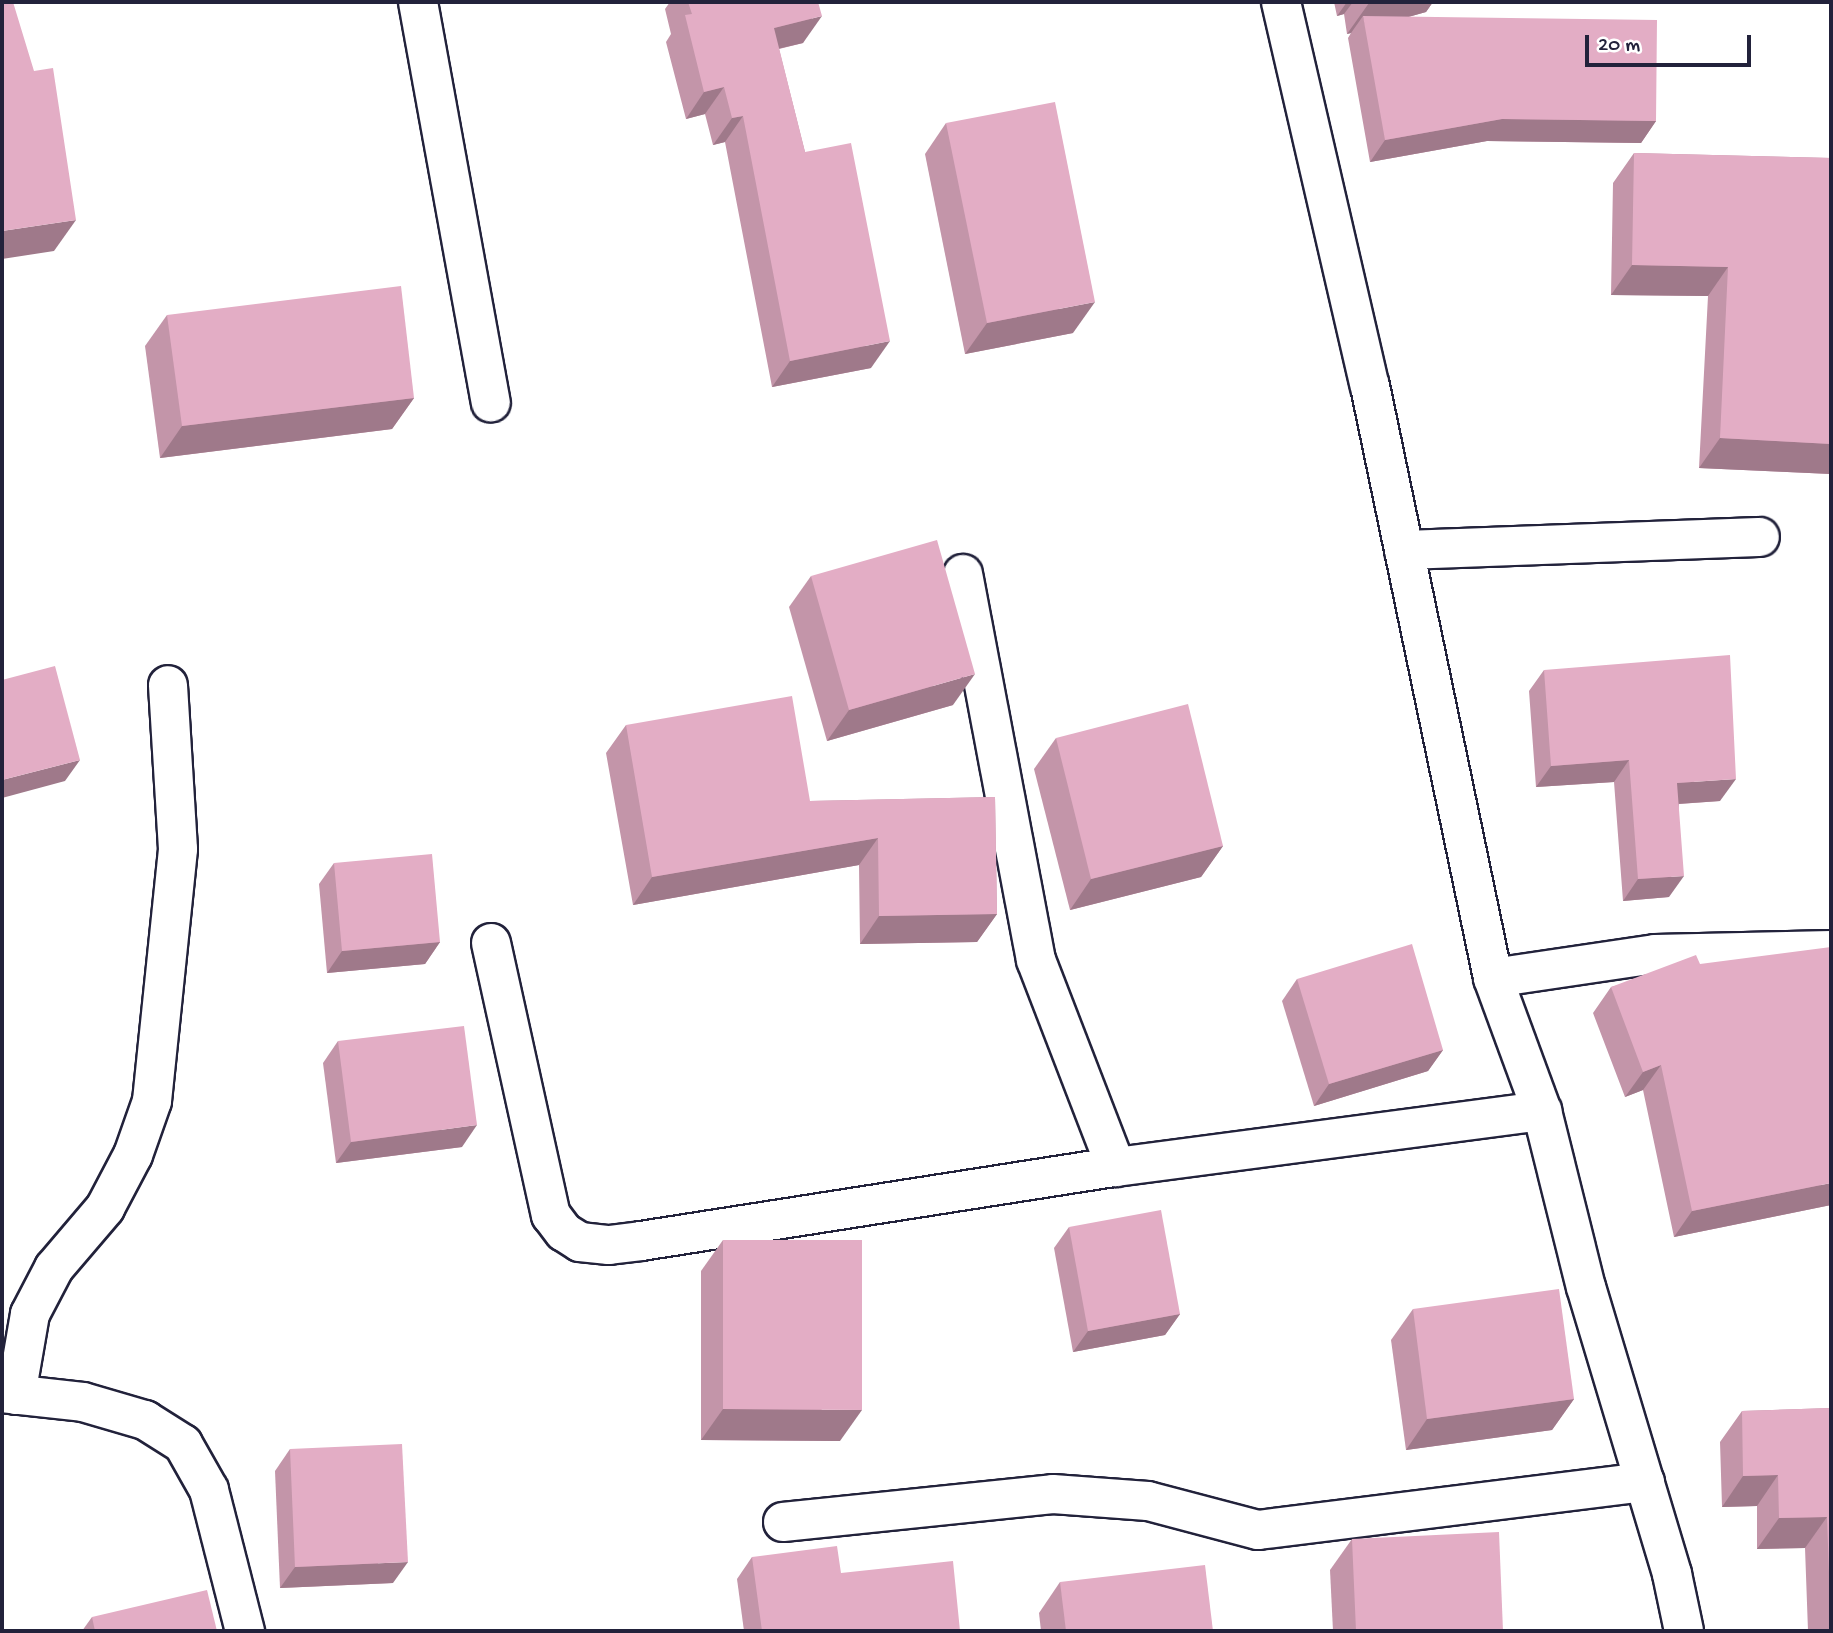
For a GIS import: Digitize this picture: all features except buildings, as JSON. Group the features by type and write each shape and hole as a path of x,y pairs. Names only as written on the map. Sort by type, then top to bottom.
{"street":[{"path":"418,2 491,402"},
{"path":"1281,2 1404,550 1493,978 1542,1111 1586,1287 1645,1482 1685,1631"},
{"path":"1404,550 1760,537"},
{"path":"963,574 1036,960 1116,1167"},
{"path":"168,685 178,849 152,1101 133,1155 104,1208 54,1268 30,1314 9,1394 83,1402 145,1420 183,1444 209,1490 245,1631"},
{"path":"491,943 551,1215 564,1232 580,1242 609,1245 642,1241 1116,1167 1542,1111"},
{"path":"1493,978 1655,954 1831,950"},
{"path":"783,1522 1052,1494 1148,1502 1258,1530 1645,1482"}]}
